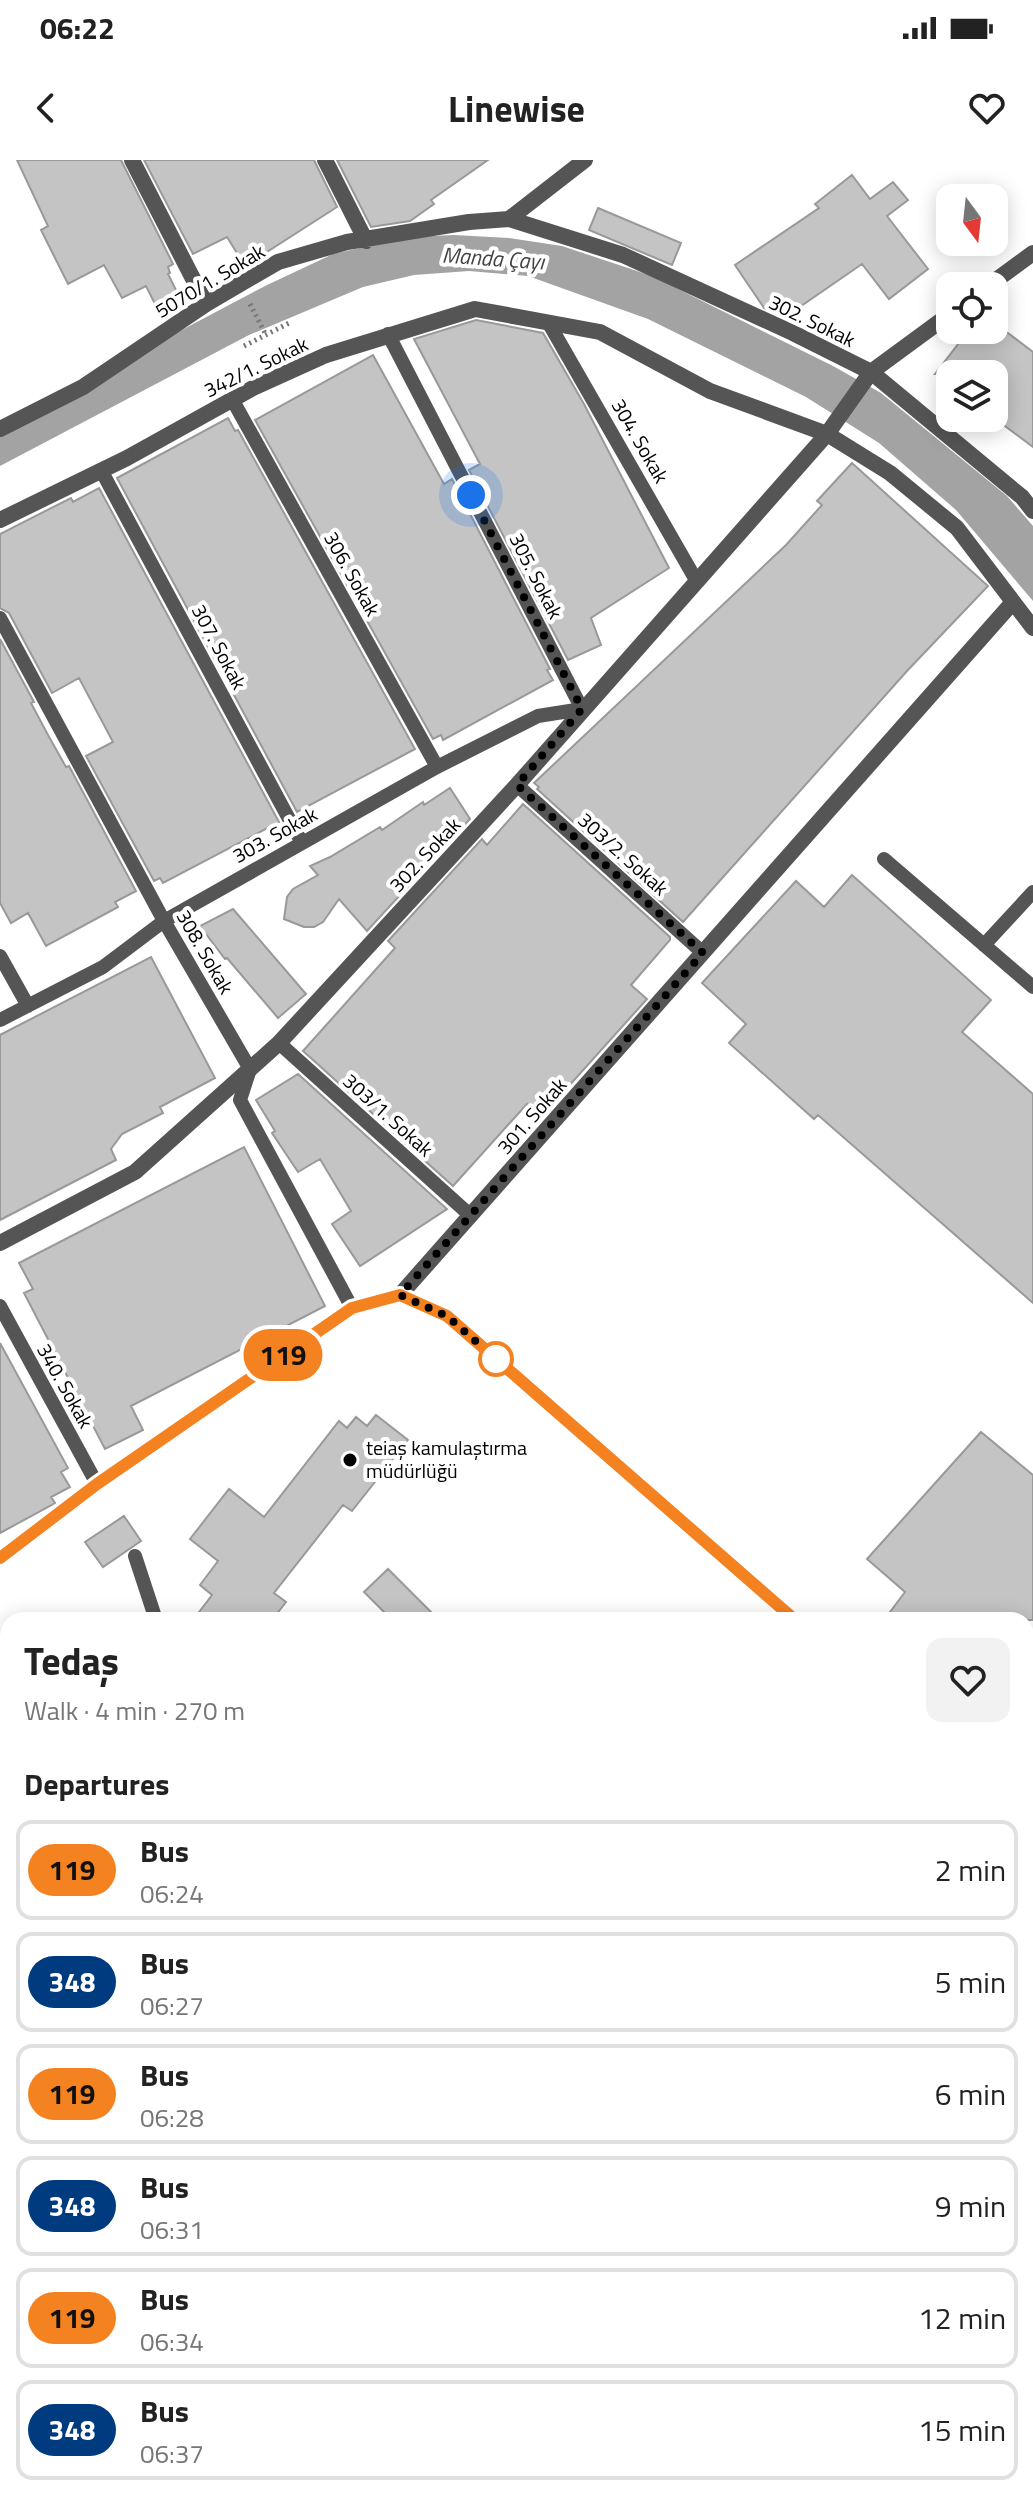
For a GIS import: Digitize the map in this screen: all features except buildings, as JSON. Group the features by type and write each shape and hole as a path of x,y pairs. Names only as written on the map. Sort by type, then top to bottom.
{"street":[{"path":"132,160 206,304"},
{"path":"325,160 366,241"},
{"path":"509,219 585,160"},
{"name":"5070/1. Sokak","path":"0,429 83,387 206,304 278,262 347,242 469,222 509,219"},
{"name":"302. Sokak","path":"509,219 623,255 871,372 1022,497 1033,511"},
{"path":"1008,272 1032,255"},
{"name":"342/1. Sokak","path":"0,520 232,399 326,355 475,309 600,332 710,391 827,434 890,473 957,528 1033,628"},
{"path":"871,372 936,324"},
{"name":"302. Sokak","path":"0,1243 135,1172 279,1043 517,785 827,434 871,372"},
{"name":"301. Sokak","path":"400,1295 1013,602"},
{"path":"0,1558 97,1484 352,1308 400,1295 447,1316 786,1612"}],"lane":[{"name":"304. Sokak","path":"548,322 696,580"},
{"name":"305. Sokak","path":"388,334 582,709"},
{"name":"306. Sokak","path":"232,399 437,767"},
{"name":"307. Sokak","path":"101,470 302,843"},
{"name":"308. Sokak","path":"0,618 164,921 250,1069"},
{"name":"303. Sokak","path":"0,1020 103,967 164,921 437,767 538,716 582,709"},
{"name":"303/2. Sokak","path":"517,785 703,953"},
{"path":"884,859 1033,987"},
{"path":"984,945 1033,892"},
{"path":"0,956 28,1006"},
{"name":"303/1. Sokak","path":"279,1043 471,1216"},
{"path":"250,1069 240,1100 352,1308"},
{"name":"340. Sokak","path":"0,1306 97,1484"},
{"path":"135,1556 153,1612"}],"path":[{"path":"244,292 266,335"},
{"path":"244,346 291,322"}],"water":[{"name":"Manda Çayı","path":"454,235 509,238 562,246 652,276 881,393 1007,496 1033,526 1033,601 956,510 879,443 806,397 648,319 528,276 469,271 414,275 363,287 249,335 0,466 0,426 265,286 333,254 408,237"}],"bus line":[{"name":"119","path":"0,1558 97,1484 317,1331 352,1308 400,1295 447,1316 786,1612"}],"place":[{"name":"teiaş kamulaştırma müdürlüğü","path":"350,1460"}],"route":[{"path":"471,495 582,709 517,785 703,953 400,1295 447,1316 496,1359"}]}
